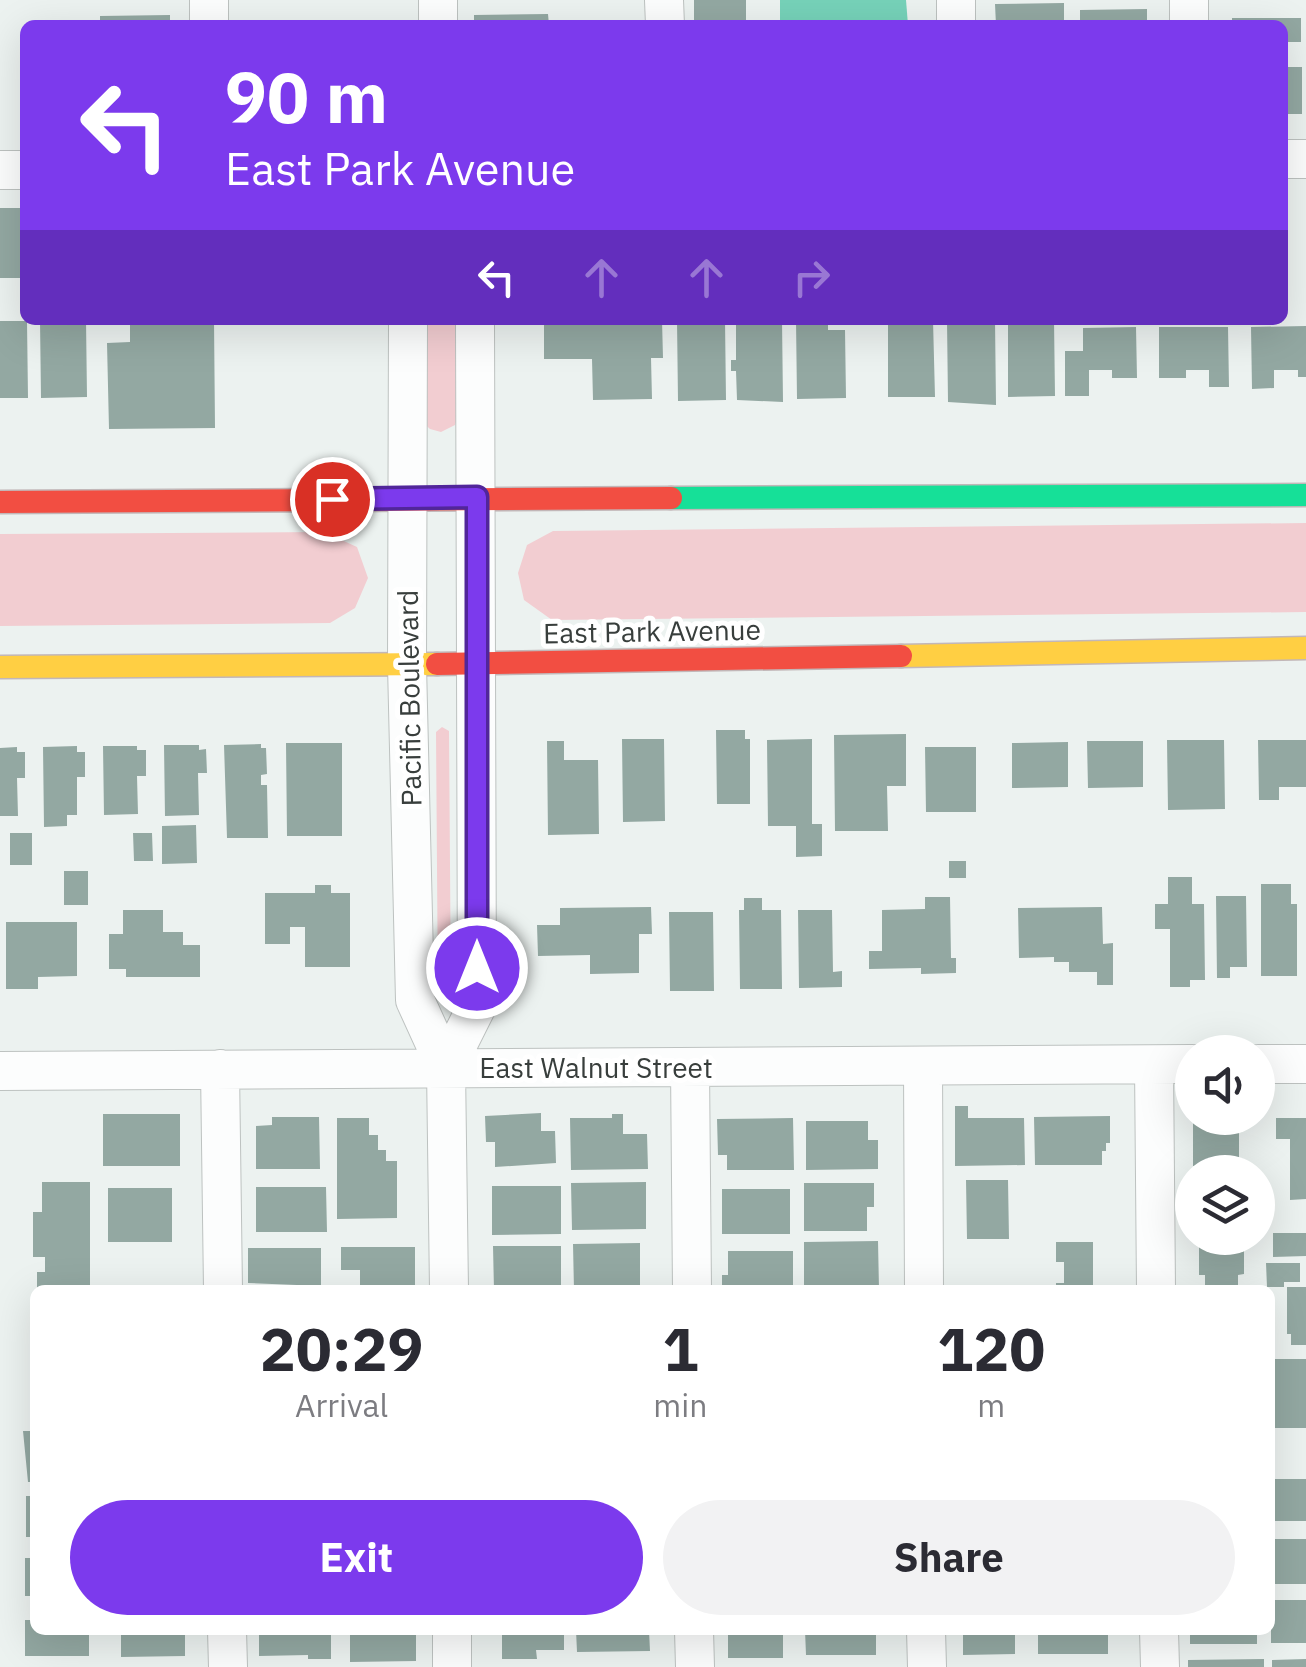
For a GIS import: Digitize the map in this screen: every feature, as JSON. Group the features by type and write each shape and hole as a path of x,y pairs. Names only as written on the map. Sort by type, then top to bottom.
{"highway":[{"path":"0,502 1306,494"},
{"name":"East Park Avenue","path":"0,667 408,665 1306,648"}],"street":[{"name":"Pacific Boulevard","path":"408,325 406,498 414,1000 446,1068 449,1285"},
{"name":"Pacific Boulevard","path":"446,1068 477,1006 474,325"},
{"path":"1154,1064 1156,1285"},
{"name":"East Walnut Street","path":"0,1070 1175,1064"},
{"path":"1275,1064 1306,1064"},
{"path":"923,1066 924,1285"},
{"path":"690,1067 692,1285"},
{"path":"220,1070 223,1285"},
{"path":"227,1635 228,1667"},
{"path":"452,1635 452,1667"},
{"path":"694,1635 695,1667"},
{"path":"926,1635 927,1667"},
{"path":"1160,1635 1160,1667"}],"shaded area":[{"path":"780,0 906,0 908,20 780,20"},
{"path":"418,325 458,325 459,413 455,425 441,432 430,429 418,418"},
{"path":"1306,523 1306,612 552,620 524,600 518,573 527,545 553,531"},
{"path":"324,532 357,547 368,578 355,608 330,623 0,626 0,534"},
{"path":"442,727 449,731 451,999 445,1002 438,1000 436,732"}],"building":[{"path":"694,0 746,0 746,20 694,20"},
{"path":"1064,3 1064,20 996,20 995,4"},
{"path":"1147,9 1147,20 1080,20 1080,10"},
{"path":"548,14 549,20 474,20 474,15"},
{"path":"170,15 170,20 100,20 100,16"},
{"path":"1301,18 1301,42 1288,42 1288,20 1232,20"},
{"path":"1288,67 1302,67 1302,114 1288,114"},
{"path":"0,208 20,208 20,278 0,278"},
{"path":"0,321 20,321 20,325 27,325 28,398 0,398"},
{"path":"40,325 86,325 87,397 41,398"},
{"path":"130,325 214,325 215,428 109,429 107,343 130,342"},
{"path":"544,325 662,325 663,358 651,358 652,399 593,400 592,359 544,359"},
{"path":"677,325 725,325 726,400 678,401"},
{"path":"736,325 782,325 783,402 737,400 736,371 731,371 731,360 736,360"},
{"path":"796,325 828,325 828,330 845,330 846,398 797,399"},
{"path":"888,325 933,325 935,397 888,397"},
{"path":"947,325 995,325 996,405 948,402"},
{"path":"1008,325 1054,325 1055,396 1008,397"},
{"path":"1306,326 1306,377 1298,377 1298,370 1274,370 1274,388 1252,389 1251,327"},
{"path":"1136,327 1137,378 1112,378 1112,370 1089,370 1089,396 1065,396 1065,351 1083,351 1083,328"},
{"path":"1159,327 1228,327 1229,387 1209,387 1209,370 1186,370 1186,378 1159,378"},
{"path":"716,730 745,730 745,739 750,739 750,804 717,804"},
{"path":"906,734 906,786 887,786 888,831 835,831 834,735"},
{"path":"622,739 664,739 665,821 623,822"},
{"path":"812,739 812,824 822,824 822,856 796,857 796,826 768,826 767,740"},
{"path":"1167,740 1224,740 1225,809 1168,810"},
{"path":"1258,740 1306,740 1306,787 1279,787 1279,800 1259,800"},
{"path":"547,741 564,741 564,760 598,760 599,834 548,835"},
{"path":"1087,741 1143,741 1143,787 1088,788"},
{"path":"1068,742 1068,787 1012,788 1012,743"},
{"path":"286,743 342,743 342,836 287,836"},
{"path":"261,744 261,748 266,748 267,774 261,775 261,785 267,785 268,838 227,838 224,745"},
{"path":"164,745 199,745 199,750 206,749 207,773 198,773 199,815 165,816"},
{"path":"77,746 77,752 85,752 85,777 77,777 77,815 67,815 67,826 44,827 43,747"},
{"path":"103,746 137,746 137,750 146,750 146,776 137,776 138,814 104,815"},
{"path":"17,747 17,752 25,752 25,778 17,778 18,816 0,816 0,748"},
{"path":"925,747 976,747 976,812 926,812"},
{"path":"196,825 197,863 162,864 162,826"},
{"path":"10,833 32,833 32,865 10,865"},
{"path":"133,833 152,833 153,861 134,861"},
{"path":"949,861 966,861 966,878 949,878"},
{"path":"64,871 88,871 88,905 64,905"},
{"path":"1168,877 1192,877 1192,904 1204,904 1205,980 1190,980 1190,987 1170,987 1170,929 1155,929 1155,904 1168,904"},
{"path":"1261,884 1291,884 1291,904 1297,904 1297,976 1261,976"},
{"path":"315,885 331,885 331,893 350,893 350,967 305,967 305,927 290,927 290,944 265,944 265,893 315,893"},
{"path":"1216,896 1246,896 1247,967 1230,967 1230,978 1217,978"},
{"path":"925,897 950,897 951,958 956,958 956,973 921,974 921,968 869,969 869,951 882,951 882,910 925,909"},
{"path":"744,898 762,898 762,910 781,910 782,989 740,989 739,910 744,910"},
{"path":"651,907 652,934 639,934 639,973 590,974 590,955 538,956 537,925 560,925 560,908"},
{"path":"1102,907 1103,944 1113,943 1113,985 1097,985 1097,972 1069,972 1069,962 1054,962 1054,957 1019,958 1018,908"},
{"path":"123,910 163,910 163,932 183,932 183,945 200,945 200,977 126,977 126,969 109,969 109,934 123,934"},
{"path":"798,910 832,910 833,972 842,971 842,987 799,988"},
{"path":"669,912 713,912 714,991 670,991"},
{"path":"6,922 77,922 77,976 38,977 38,989 6,989"},
{"path":"955,1106 968,1106 968,1118 1024,1118 1025,1165 955,1166"},
{"path":"541,1113 541,1131 555,1131 556,1163 495,1167 495,1142 486,1142 485,1116"},
{"path":"103,1114 180,1114 180,1166 103,1166"},
{"path":"612,1114 623,1114 623,1134 647,1134 648,1169 571,1170 570,1118 612,1118"},
{"path":"1110,1116 1110,1143 1102,1151 1102,1165 1035,1165 1034,1117"},
{"path":"272,1117 319,1117 320,1169 256,1169 256,1126 272,1125"},
{"path":"337,1118 369,1118 369,1135 378,1135 378,1150 386,1150 386,1161 397,1161 397,1218 337,1219"},
{"path":"793,1118 794,1170 727,1170 727,1155 718,1155 717,1119"},
{"path":"1276,1118 1306,1118 1306,1199 1290,1200 1290,1139 1276,1139"},
{"path":"806,1121 868,1121 868,1140 878,1140 878,1169 806,1170"},
{"path":"1193,1135 1239,1135 1239,1155 1193,1155"},
{"path":"966,1180 1008,1180 1009,1239 967,1239"},
{"path":"42,1182 90,1182 90,1285 37,1285 37,1272 45,1272 45,1257 33,1257 33,1212 42,1212"},
{"path":"646,1182 646,1229 572,1230 571,1183"},
{"path":"804,1183 874,1183 874,1207 867,1207 867,1231 804,1231"},
{"path":"492,1186 561,1186 561,1234 492,1235"},
{"path":"256,1187 326,1187 327,1232 256,1232"},
{"path":"108,1188 172,1188 172,1242 108,1242"},
{"path":"722,1189 790,1189 790,1234 722,1234"},
{"path":"1275,1233 1306,1233 1306,1256 1273,1257"},
{"path":"878,1241 879,1285 804,1285 804,1242"},
{"path":"1056,1242 1093,1242 1093,1285 1056,1285 1064,1283 1064,1262 1056,1262"},
{"path":"640,1243 640,1285 574,1285 573,1244"},
{"path":"493,1246 561,1246 561,1285 494,1285"},
{"path":"341,1247 415,1247 415,1285 360,1285 360,1270 341,1270"},
{"path":"248,1248 321,1248 321,1285 248,1283"},
{"path":"728,1251 793,1251 793,1285 722,1285 722,1275 728,1275"},
{"path":"1199,1255 1244,1255 1244,1274 1238,1275 1238,1285 1205,1285 1205,1275 1199,1275"},
{"path":"1266,1263 1300,1263 1300,1282 1284,1282 1284,1287 1267,1285"},
{"path":"1287,1287 1306,1287 1306,1345 1291,1345 1291,1334 1287,1334"},
{"path":"1275,1359 1306,1359 1306,1428 1275,1428"},
{"path":"23,1431 30,1431 28,1482"},
{"path":"1275,1479 1306,1479 1306,1521 1275,1521"},
{"path":"26,1496 30,1496 30,1537 26,1537"},
{"path":"1275,1539 1306,1539 1306,1584 1275,1584"},
{"path":"25,1558 30,1558 30,1596 25,1596"},
{"path":"1275,1600 1306,1600 1306,1643 1271,1643 1271,1635 1275,1635"},
{"path":"25,1620 30,1620 30,1635 89,1635 89,1656 25,1656"},
{"path":"121,1635 185,1635 185,1656 121,1657"},
{"path":"259,1635 331,1635 331,1659 308,1659 308,1655 259,1656"},
{"path":"350,1635 416,1635 416,1661 350,1662"},
{"path":"502,1635 564,1635 564,1650 536,1650 537,1659 502,1659"},
{"path":"576,1635 649,1635 650,1651 577,1652"},
{"path":"728,1635 783,1635 783,1658 728,1658"},
{"path":"805,1635 876,1635 876,1655 806,1655"},
{"path":"963,1635 1015,1635 1015,1654 963,1655"},
{"path":"1038,1635 1108,1635 1108,1654 1038,1654"},
{"path":"1190,1635 1257,1635 1257,1644 1190,1644"},
{"path":"1264,1659 1264,1667 1188,1667 1188,1660"},
{"path":"1306,1659 1306,1667 1272,1667 1272,1660"}],"traffic: fast":[{"path":"671,498 1306,495"}],"traffic: slow":[{"path":"901,656 1306,648"},
{"path":"0,667 437,664"}],"traffic: jam":[{"path":"0,502 671,498"},
{"path":"437,664 901,656"}],"route":[{"path":"332,499 477,497 477,968"}]}
